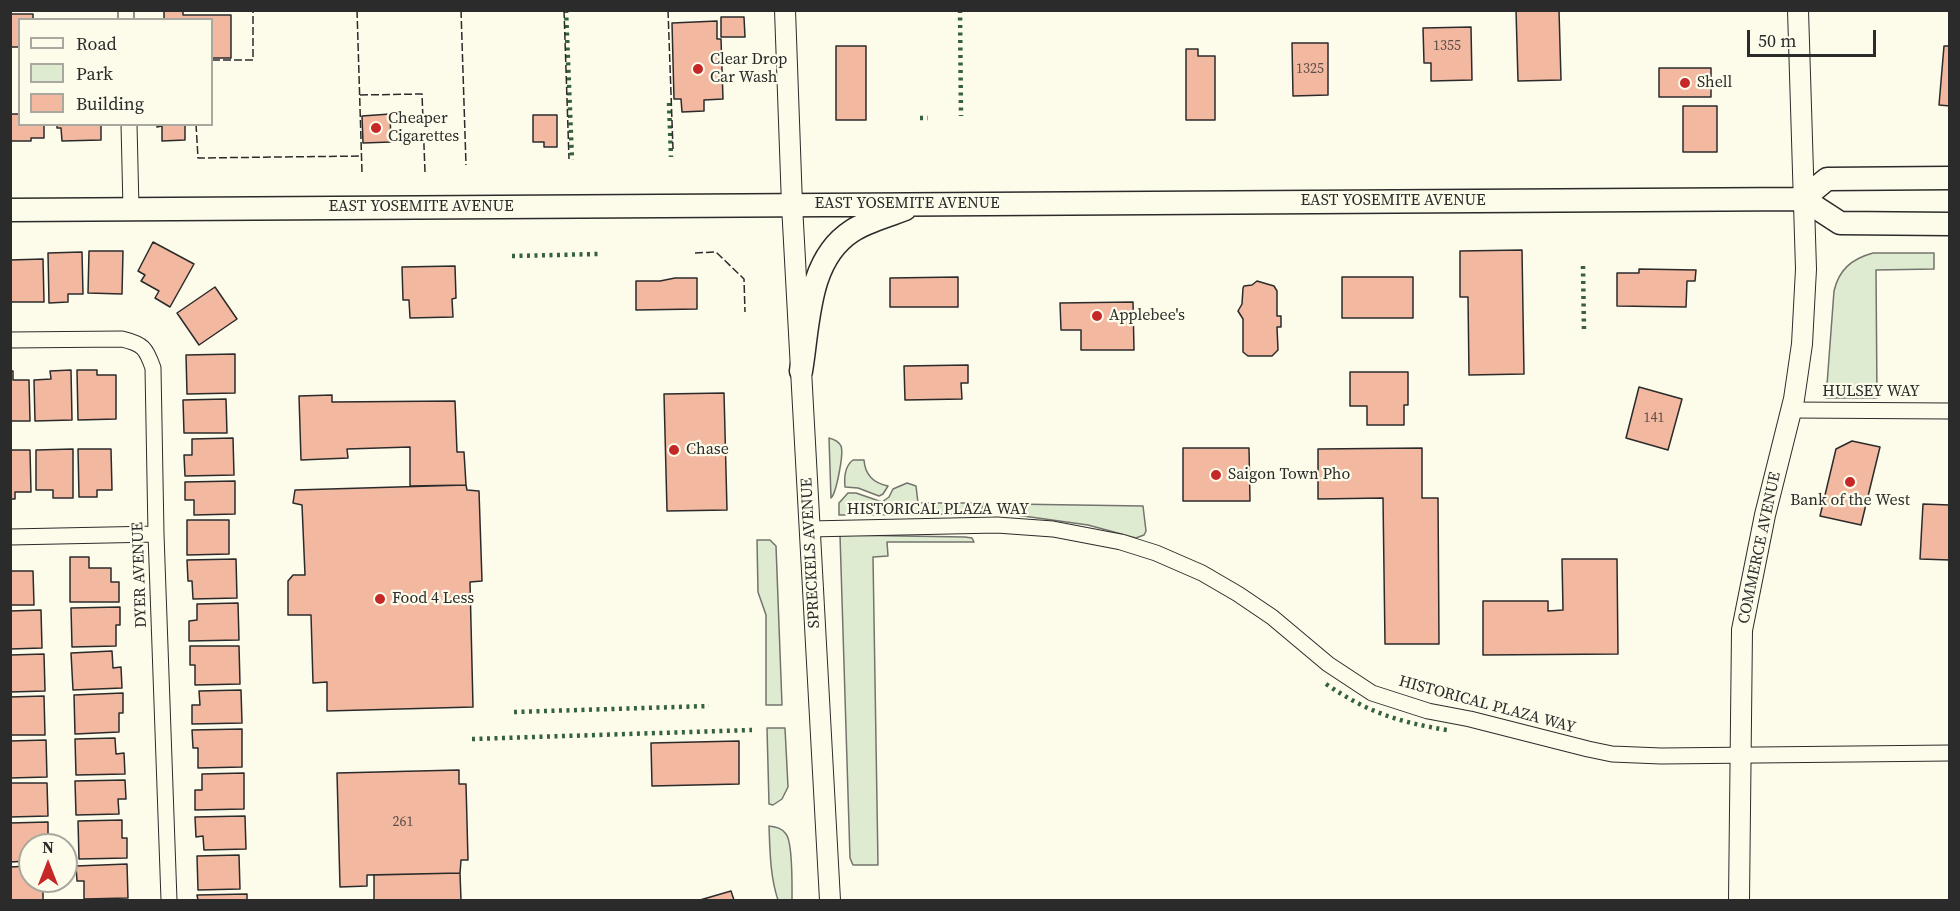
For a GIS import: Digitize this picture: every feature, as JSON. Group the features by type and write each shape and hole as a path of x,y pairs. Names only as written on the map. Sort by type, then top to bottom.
{"main road":[{"path":"1950,178 1827,179 1803,199 1840,223 1950,224"},
{"name":"EAST YOSEMITE AVENUE","path":"10,210 1803,199"},
{"path":"801,371 815,285 825,259 835,245 854,230 918,204"}],"street":[{"name":"SPRECKELS AVENUE","path":"785,10 792,205 830,900"},
{"name":"COMMERCE AVENUE","path":"1739,900 1742,630 1765,515 1791,410 1802,344 1806,268 1798,10"},
{"path":"129,126 131,209"},
{"name":"DYER AVENUE","path":"10,340 122,339 136,342 147,350 153,368 156,534 169,900"},
{"name":"HULSEY WAY","path":"1791,410 1950,411"},
{"name":"HISTORICAL PLAZA WAY","path":"809,529 997,525 1053,529 1121,542 1156,553 1202,573 1238,594 1272,617 1328,664 1372,693 1428,711 1612,754 1652,756 1950,753"},
{"path":"10,537 156,534"}],"green space":[{"path":"1873,253 1934,253 1934,269 1876,270 1877,398 1826,398 1836,284 1847,266"},
{"path":"829,438 839,443 842,450 837,482 831,498"},
{"path":"853,460 864,460 871,478 888,486 883,494 879,496 858,488 845,487 848,465"},
{"path":"907,483 916,486 918,503 983,503 982,509 978,514 839,515 839,503 848,493 856,493 882,502 889,497 893,489"},
{"path":"1011,504 1143,506 1146,531 1144,535 1136,538 1088,525 1016,515 1010,510"},
{"path":"840,535 965,537 972,538 974,542 887,542 888,556 873,557 878,865 853,865 850,858"},
{"path":"757,540 770,540 776,546 782,705 766,705 766,615 758,592"},
{"path":"767,728 785,728 788,787 782,799 773,805 769,804"},
{"path":"769,826 781,829 788,839 792,865 792,900 778,900 775,891"}],"building":[{"path":"164,10 183,10 183,15 231,15 231,58 213,58 213,18 164,18"},
{"path":"1516,10 1559,10 1561,80 1518,81"},
{"path":"10,14 33,14 33,18 18,18 18,47 10,47"},
{"path":"721,17 744,17 745,37 721,37"},
{"name":"Clear Drop Car Wash","path":"717,21 717,39 721,39 723,99 704,100 704,111 682,112 681,99 674,99 672,23"},
{"path":"1471,27 1472,80 1431,81 1431,63 1424,63 1423,28"},
{"path":"1292,43 1328,43 1328,95 1293,96"},
{"path":"836,46 866,46 866,120 836,120"},
{"path":"1944,46 1950,46 1950,106 1939,105"},
{"path":"1186,49 1198,49 1198,56 1215,56 1215,120 1186,120"},
{"name":"Shell","path":"1659,68 1711,68 1711,97 1659,97"},
{"name":"Shell","path":"1683,106 1717,106 1717,152 1683,152"},
{"path":"10,114 18,114 18,126 44,126 44,138 31,138 31,141 10,141"},
{"path":"390,114 391,142 363,143 362,116"},
{"path":"533,115 557,115 557,147 544,147 544,142 533,142"},
{"path":"57,126 101,126 101,140 62,141 61,128"},
{"path":"162,126 185,126 185,140 162,141"},
{"path":"153,242 194,264 170,307 155,298 159,291 141,281 145,275 138,271"},
{"path":"1522,250 1524,374 1469,375 1468,297 1460,297 1460,251"},
{"path":"89,251 123,251 122,294 88,293"},
{"path":"82,252 83,294 68,294 68,302 49,303 48,253"},
{"path":"43,259 44,302 10,302 10,260"},
{"path":"455,266 456,298 452,299 453,317 410,318 409,300 403,300 402,267"},
{"path":"1639,269 1696,270 1695,281 1687,281 1686,307 1617,306 1617,273 1639,273"},
{"path":"958,277 958,307 890,307 890,278"},
{"path":"1342,277 1413,277 1413,318 1342,318"},
{"path":"697,278 697,309 636,310 636,281 660,281"},
{"path":"1257,281 1274,286 1277,291 1277,316 1281,316 1281,327 1277,327 1278,350 1272,356 1248,356 1243,352 1243,319 1238,311 1242,304 1244,286 1252,285"},
{"path":"215,287 237,319 199,345 177,313"},
{"name":"Applebee's","path":"1133,302 1134,350 1081,350 1081,330 1061,330 1060,303"},
{"path":"235,354 235,393 187,394 186,355"},
{"path":"968,365 968,383 961,383 962,399 905,400 904,366"},
{"path":"71,370 72,420 35,421 34,380 51,379 50,371"},
{"path":"77,370 97,370 97,375 116,375 116,419 78,420"},
{"path":"10,371 13,371 13,380 29,380 30,421 10,421"},
{"path":"1350,372 1408,372 1408,405 1404,405 1404,425 1367,425 1367,406 1350,406"},
{"path":"1639,387 1682,399 1668,450 1626,438"},
{"path":"724,393 727,510 667,511 664,394"},
{"path":"332,395 332,402 455,401 457,452 464,452 466,485 410,486 410,447 347,449 348,458 301,460 299,396"},
{"path":"226,399 227,433 184,433 183,400"},
{"path":"233,438 234,475 185,476 184,455 192,455 192,439"},
{"name":"Bank of the West","path":"1852,441 1880,447 1861,525 1820,516 1836,449"},
{"name":"Saigon Town Pho","path":"1183,448 1249,448 1250,501 1183,501"},
{"path":"1422,448 1422,498 1438,498 1439,644 1385,644 1383,498 1318,499 1318,449"},
{"path":"73,449 73,498 53,498 53,490 36,490 36,450"},
{"path":"78,449 111,449 112,490 97,490 97,497 79,497"},
{"path":"10,450 30,450 31,492 15,492 15,499 10,499"},
{"path":"235,481 235,514 194,515 194,500 185,500 185,482"},
{"name":"Food 4 Less","path":"466,485 467,490 479,491 482,581 470,582 473,707 327,711 327,682 313,683 311,615 288,615 288,581 293,575 305,575 302,505 293,503 295,490"},
{"path":"1923,504 1950,505 1950,560 1920,559"},
{"path":"187,520 229,520 229,554 187,555"},
{"path":"70,557 89,557 89,568 111,568 111,582 119,582 119,602 70,602"},
{"path":"236,559 237,598 193,599 192,581 188,581 187,560"},
{"path":"1562,559 1617,559 1618,654 1483,655 1483,601 1548,601 1548,611 1563,610"},
{"path":"10,571 33,571 34,605 10,605"},
{"path":"238,603 239,640 189,641 189,621 197,620 197,604"},
{"path":"120,607 120,625 116,625 116,646 72,647 71,608"},
{"path":"41,610 42,648 10,649 10,611"},
{"path":"190,646 239,646 240,684 195,685 195,665 190,665"},
{"path":"112,651 113,668 121,667 122,688 73,690 71,653"},
{"path":"44,654 45,691 10,692 10,655"},
{"path":"241,690 242,723 192,724 192,705 200,705 199,691"},
{"path":"123,693 123,713 119,713 119,732 75,734 74,695"},
{"path":"44,696 45,735 10,735 10,697"},
{"path":"242,729 242,767 198,768 198,748 193,748 192,730"},
{"path":"115,738 116,754 124,753 125,774 76,775 75,739"},
{"path":"46,740 47,777 10,778 10,741"},
{"path":"739,741 739,784 652,786 651,743"},
{"path":"459,770 459,784 466,784 468,860 461,860 460,873 367,875 367,886 340,887 337,773"},
{"path":"244,773 244,809 195,810 195,790 202,790 202,774"},
{"path":"125,780 126,799 118,799 119,814 76,815 75,781"},
{"path":"10,783 47,783 48,816 10,817"},
{"path":"245,816 246,849 204,850 203,836 196,837 195,817"},
{"path":"122,820 122,838 127,838 127,858 79,859 78,821"},
{"path":"48,822 48,833 18,833 18,862 10,862 10,823"},
{"path":"239,855 240,889 198,890 197,856"},
{"path":"127,864 128,898 84,899 84,881 78,881 78,866"},
{"path":"10,867 18,867 18,893 43,893 43,900 10,900"},
{"path":"460,873 461,900 374,900 374,875"},
{"path":"731,891 734,900 700,900"},
{"path":"247,894 247,900 198,900 197,895"}],"hedge":[{"path":"566,10 572,160"},
{"path":"960,10 961,116"},
{"path":"669,103 671,157"},
{"path":"920,118 928,118"},
{"path":"512,256 598,254"},
{"path":"1583,266 1584,331"},
{"path":"1326,684 1369,709 1398,719 1447,730"},
{"path":"514,712 709,706"},
{"path":"472,739 752,730"}],"fence":[{"path":"213,60 253,60 253,10"},
{"path":"357,10 362,172"},
{"path":"461,10 466,165"},
{"path":"564,10 569,159"},
{"path":"668,10 673,149"},
{"path":"360,95 422,94 425,172"},
{"path":"196,126 198,158 362,156"},
{"path":"695,253 716,252 744,279 745,312"}],"place":[{"name":"Clear Drop Car Wash","path":"698,69"},
{"name":"Shell","path":"1685,83"},
{"name":"Cheaper Cigarettes","path":"376,128"},
{"name":"Applebee's","path":"1097,316"},
{"name":"Chase","path":"674,450"},
{"name":"Saigon Town Pho","path":"1216,475"},
{"name":"Bank of the West","path":"1850,482"},
{"name":"Food 4 Less","path":"380,599"}]}
